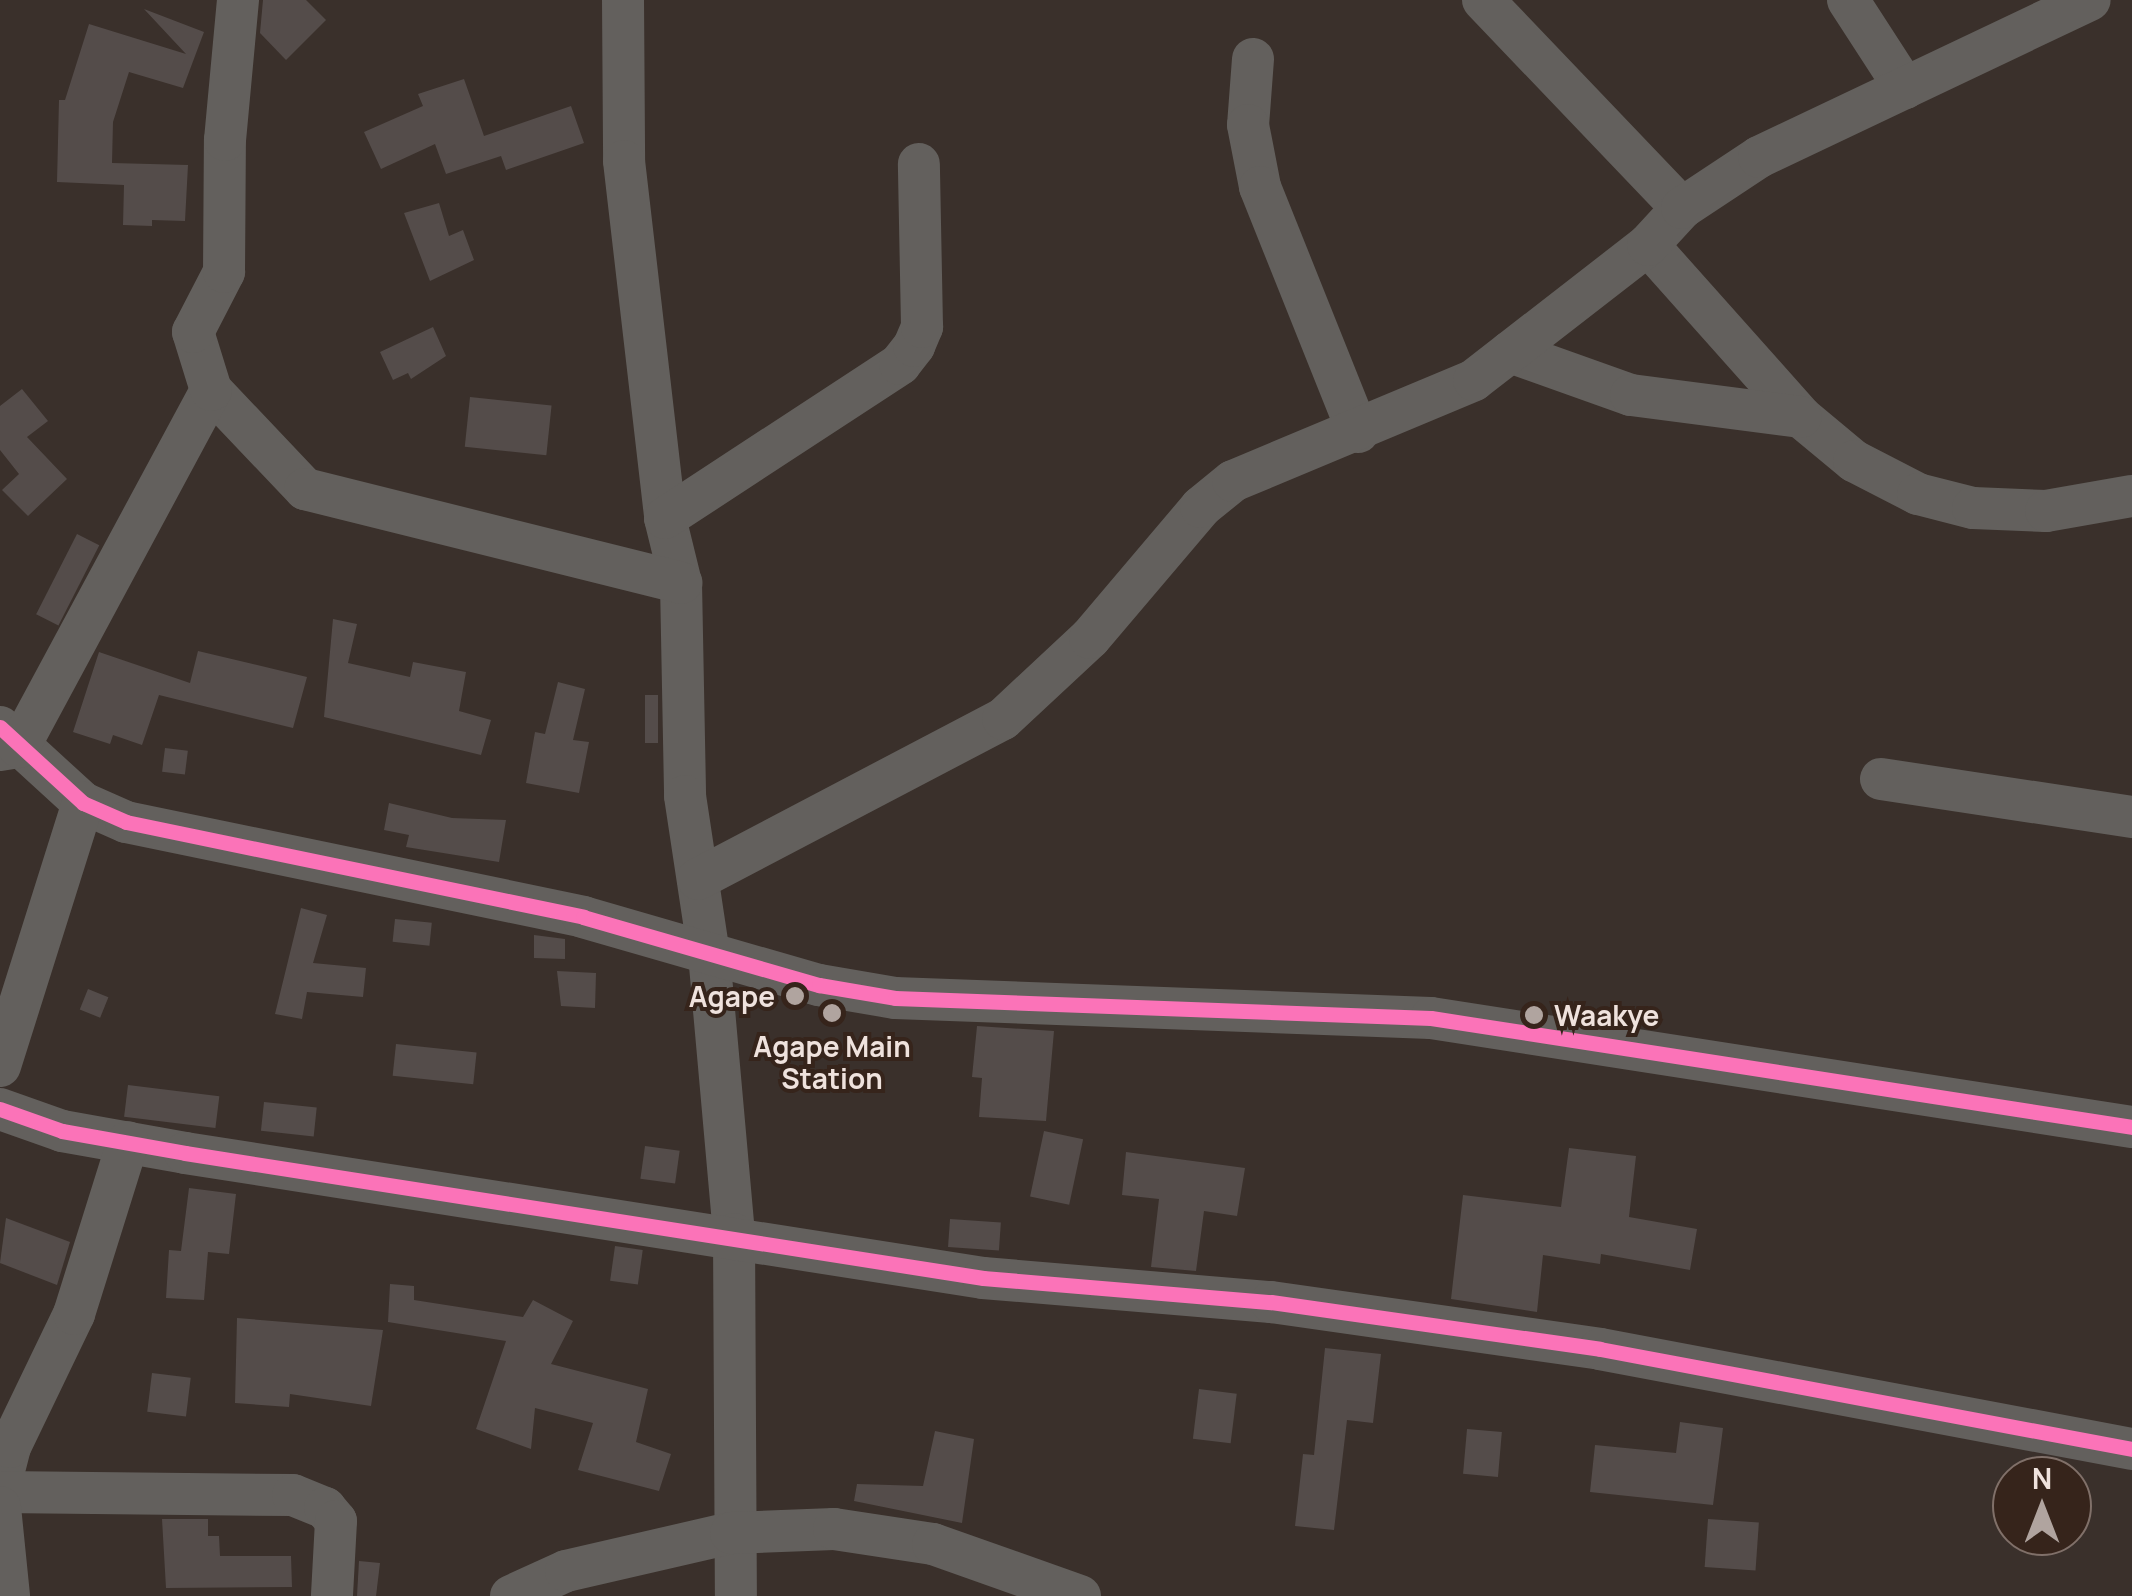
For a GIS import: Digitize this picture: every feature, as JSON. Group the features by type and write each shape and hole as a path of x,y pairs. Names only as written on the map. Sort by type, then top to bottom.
{"street":[{"path":"238,0 225,140 224,272 193,332 211,390 305,490 681,583"},
{"path":"623,0 624,161 665,518 681,583 686,796 708,954 734,1234 731,1533 736,1596"},
{"path":"1483,0 1682,208"},
{"path":"1848,0 1905,88"},
{"path":"698,878 1003,719 1090,638 1201,508 1233,481 1319,440 1358,432 1474,380 1648,244 1682,208 1760,158 2090,0"},
{"path":"1253,60 1248,125 1260,187 1358,432"},
{"path":"665,518 900,364 914,346 922,328 919,164"},
{"path":"1648,244 1801,418 1854,461 1918,494 1973,508 2046,511 2132,496"},
{"path":"1510,352 1630,395 1801,418"},
{"path":"211,390 6,741 84,803 126,822 583,917 782,976 895,998 1430,1018 2132,1127"},
{"path":"1881,779 2132,817"},
{"path":"0,1066 84,803"},
{"path":"0,1109 62,1132 734,1234 983,1278 1272,1302 1600,1349 2132,1449"},
{"path":"128,1142 74,1314 10,1447 0,1489 293,1494 324,1508 336,1521 332,1596"},
{"path":"0,1507 10,1596"},
{"path":"511,1596 566,1571 731,1533 834,1529 933,1544 1067,1594"}],"building":[{"path":"263,0 306,0 326,20 286,60 260,33"},
{"path":"144,9 204,32 183,88 129,72 113,122 112,163 188,165 185,221 152,220 152,226 123,225 124,185 57,182 59,100 65,100 89,24 186,54"},
{"path":"464,79 484,136 571,106 584,143 506,170 501,156 446,174 435,144 381,169 364,132 423,106 418,94"},
{"path":"439,203 449,236 463,230 474,260 430,281 404,213"},
{"path":"433,327 446,356 411,379 408,373 393,380 380,352"},
{"path":"22,389 48,421 27,437 67,479 28,516 2,490 19,474 0,450 0,406"},
{"path":"470,397 552,406 546,455 465,447"},
{"path":"77,534 99,545 58,626 36,614"},
{"path":"333,619 357,624 348,663 410,677 413,662 466,672 459,711 491,720 481,755 324,717"},
{"path":"198,651 307,677 293,728 159,695 142,745 113,735 110,744 73,732 99,652 190,683"},
{"path":"558,682 585,689 573,740 589,742 579,793 526,783 535,732 545,734"},
{"path":"645,695 658,695 658,743 645,743"},
{"path":"165,748 188,751 185,775 162,772"},
{"path":"389,803 452,818 506,820 499,862 406,847 409,835 384,830"},
{"path":"301,908 327,915 313,963 366,968 363,997 307,992 302,1019 275,1014"},
{"path":"395,919 432,923 429,946 393,942"},
{"path":"534,935 565,939 565,959 534,958"},
{"path":"557,971 596,973 595,1008 561,1006"},
{"path":"88,989 108,997 100,1018 80,1009"},
{"path":"977,1026 1054,1031 1046,1121 979,1117 982,1078 972,1077"},
{"path":"396,1044 477,1052 473,1084 393,1076"},
{"path":"128,1085 219,1096 215,1128 124,1117"},
{"path":"264,1102 317,1108 314,1136 261,1131"},
{"path":"1044,1131 1083,1139 1069,1205 1030,1197"},
{"path":"645,1146 680,1151 675,1184 640,1179"},
{"path":"1569,1148 1636,1156 1629,1217 1697,1229 1690,1270 1601,1254 1600,1264 1543,1255 1537,1312 1451,1299 1463,1195 1561,1207"},
{"path":"1126,1152 1245,1168 1237,1216 1204,1211 1196,1271 1151,1267 1159,1199 1122,1195"},
{"path":"189,1188 236,1194 229,1254 208,1252 204,1300 166,1298 169,1250 181,1251"},
{"path":"6,1218 70,1242 57,1285 0,1263"},
{"path":"950,1219 1001,1223 999,1250 948,1247"},
{"path":"615,1246 643,1250 638,1285 610,1281"},
{"path":"390,1284 414,1286 414,1300 523,1317 533,1300 573,1321 551,1364 648,1389 636,1442 671,1454 659,1491 578,1470 593,1423 535,1408 531,1449 476,1429 506,1341 388,1322"},
{"path":"237,1318 383,1330 371,1406 290,1394 289,1407 235,1403"},
{"path":"1325,1348 1381,1354 1373,1423 1347,1420 1334,1530 1295,1526 1303,1454 1314,1455"},
{"path":"152,1373 191,1378 186,1416 147,1412"},
{"path":"1199,1389 1237,1394 1231,1443 1193,1439"},
{"path":"1680,1422 1723,1428 1713,1505 1590,1492 1595,1445 1676,1453"},
{"path":"1467,1429 1502,1432 1498,1477 1463,1474"},
{"path":"935,1431 974,1439 962,1523 854,1501 857,1484 923,1486"},
{"path":"162,1519 208,1519 208,1536 219,1536 220,1556 291,1556 292,1587 166,1588"},
{"path":"1708,1519 1759,1523 1756,1570 1705,1567"},
{"path":"359,1561 380,1563 376,1596 357,1596"}],"cycle path":[{"path":"0,727 83,803 126,822 583,917 819,985 895,998 1431,1018 2132,1127"},
{"path":"0,1109 62,1131 185,1153 983,1278 1271,1302 1600,1349 2132,1449"}],"place":[{"name":"Agape","path":"795,996"},
{"name":"Agape Main Station","path":"832,1013"},
{"name":"Waakye","path":"1534,1015"}]}
